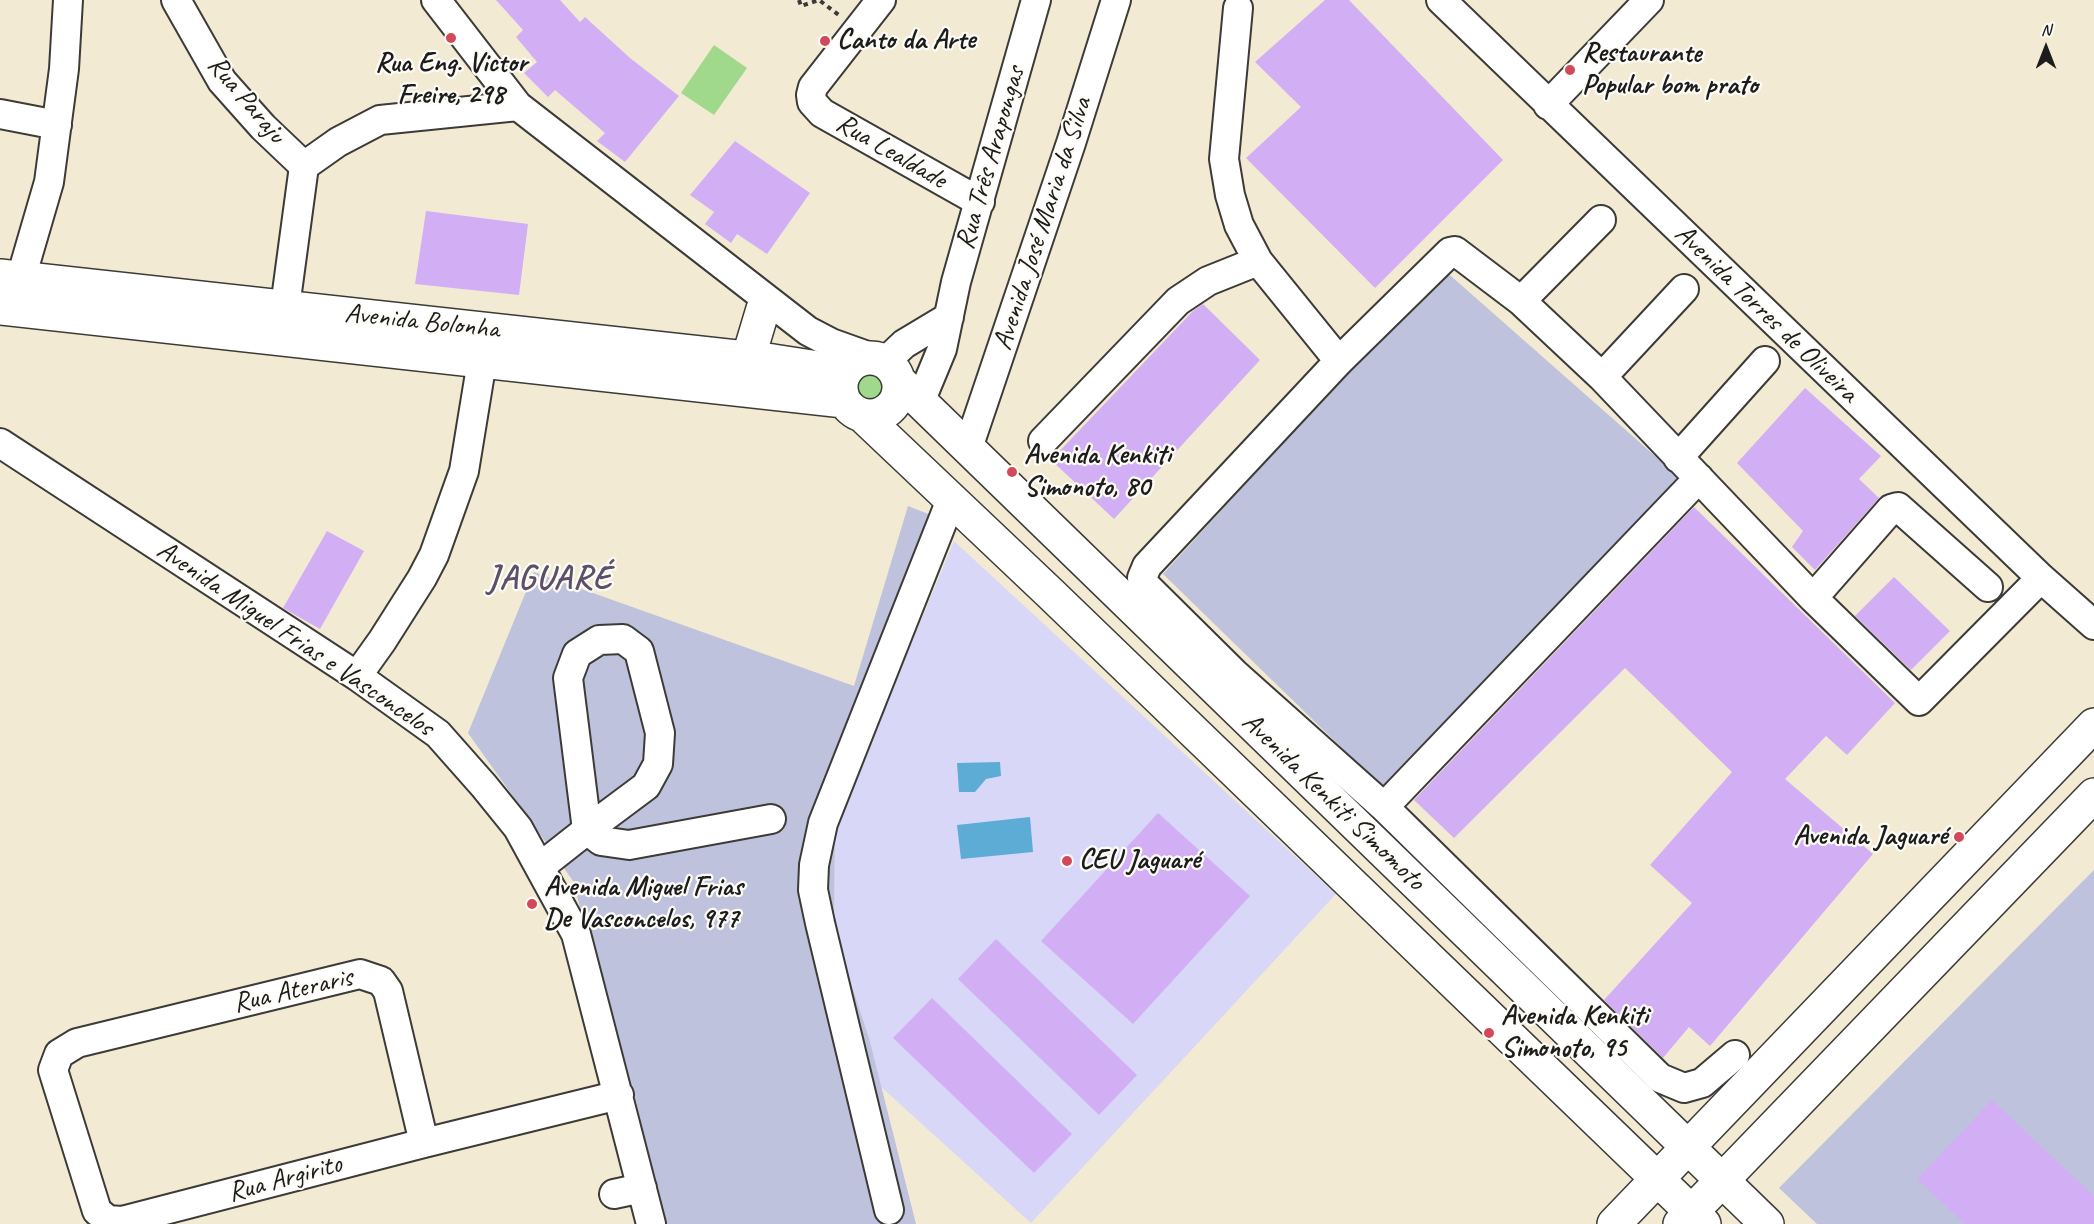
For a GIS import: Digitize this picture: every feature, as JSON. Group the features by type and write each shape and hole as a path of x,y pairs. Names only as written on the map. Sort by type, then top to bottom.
{"main road":[{"name":"Avenida Bolonha","path":"10,277 743,358 872,383"},
{"path":"743,358 751,349 757,336 756,297"},
{"name":"Avenida Bolonha","path":"3,314 483,361 872,383"},
{"name":"Avenida Kenkiti Simomoto","path":"872,383 968,448 1767,1224"},
{"name":"Avenida Kenkiti Simomoto","path":"872,383 951,500 1658,1179 1692,1220"},
{"path":"1197,735 1230,703"},
{"path":"1614,1224 2094,724"},
{"path":"1692,1220 1722,1181 2094,795"}],"street":[{"path":"10,277 49,182 57,125 68,0"},
{"name":"Rua Paraju","path":"176,0 222,81 263,127 304,166"},
{"path":"436,0 518,106 756,297 822,339 872,383 904,344 948,317"},
{"name":"Rua Lealdade","path":"881,0 813,87 812,102 822,112 980,202"},
{"name":"Rua Três Arapongas","path":"948,317 1036,0"},
{"name":"Avenida José Maria da Silva","path":"968,448 1071,143 1116,0"},
{"name":"Avenida Torres de Oliveira","path":"1441,0 2041,578 2094,625"},
{"path":"1548,105 1649,0"},
{"path":"1238,8 1224,159 1230,195 1239,225 1258,261 1339,361"},
{"path":"285,307 304,166 338,142 380,120 518,106"},
{"path":"0,114 57,125"},
{"path":"1521,301 1602,220"},
{"path":"1735,1055 1702,1083 1684,1088 1660,1078 1384,807 1235,674 1144,584 1142,578 1147,566 1339,361 1451,251 1457,252 1521,301 1602,377 1813,597 1919,701 2041,578"},
{"path":"1043,441 1178,301 1208,281 1258,261"},
{"path":"1602,377 1684,289"},
{"name":"Avenida José Maria da Silva","path":"872,383 942,349 948,317"},
{"path":"357,676 388,632 434,555 464,471 483,361"},
{"path":"1678,458 1765,362"},
{"name":"Avenida Miguel Frias e Vasconcelos","path":"0,443 357,676 438,734 484,786 518,828 576,934 651,1224"},
{"path":"1384,807 1699,478"},
{"path":"889,1210 820,923 813,890 814,865 823,823 951,500"},
{"path":"1813,597 1892,509 1898,507 1988,587"},
{"path":"540,867 587,830 645,786 658,764 660,733 639,651 623,639 598,640 577,654 568,678 587,830 601,841 629,845 771,819"},
{"name":"Rua Ateraris","path":"53,1070 59,1054 77,1043 360,974 381,981 388,991 424,1143"},
{"name":"Rua Argirito","path":"53,1070 96,1211 108,1220 122,1221 619,1095"},
{"path":"614,1194 642,1188"}],"path":[{"path":"799,0 801,6 819,0"}],"shaded area":[{"path":"1443,269 1679,477 1384,789 1163,574"},
{"path":"908,506 931,515 835,827 834,931 869,1038 916,1224 665,1224 573,881 468,733 534,572 854,686"},
{"name":"CEU Jaguaré","path":"954,541 1336,894 1031,1223 880,1086 869,1038 834,931 835,827"},
{"path":"2094,870 2094,1224 1817,1224 1779,1188"}],"green space":[{"path":"714,45 747,68 714,115 681,93"},
{"path":"870,373 880,377 884,387 880,397 870,401 860,397 856,387 860,377"}],"water":[{"path":"1000,762 1001,776 986,779 975,792 959,792 957,763"},
{"path":"1030,817 1033,852 961,859 957,825"}],"building":[{"path":"496,0 560,0 580,22 585,17 630,58 679,96 625,162 597,141 605,133 555,90 548,97 524,73 537,62 516,37 523,30"},
{"path":"1325,0 1349,0 1503,160 1375,288 1246,158 1301,107 1255,62"},
{"path":"735,141 810,193 767,254 737,234 731,243 705,224 714,212 690,195"},
{"path":"426,211 528,224 519,295 415,284"},
{"path":"1203,304 1260,360 1114,519 1051,460 1193,311"},
{"path":"1805,388 1881,456 1859,479 1879,498 1815,570 1792,547 1803,531 1737,463"},
{"path":"1694,507 1895,703 1847,755 1826,736 1785,779 1873,854 1710,1046 1689,1027 1663,1058 1604,1000 1692,903 1650,865 1732,772 1625,668 1454,838 1414,800"},
{"path":"327,531 364,551 320,629 283,608"},
{"path":"1894,577 1950,631 1911,670 1855,616"},
{"path":"1158,813 1250,896 1133,1024 1041,941"},
{"path":"996,939 1137,1075 1099,1115 958,979"},
{"path":"932,998 1072,1134 1034,1173 893,1038"},
{"path":"1992,1100 2094,1196 2094,1224 1965,1224 1917,1179"}],"place":[{"name":"Rua Eng. Victor Freire, 298","path":"451,38"},
{"name":"Canto da Arte","path":"825,41"},
{"name":"Restaurante Popular bom prato","path":"1570,70"},
{"name":"Avenida Kenkiti Simonoto, 80","path":"1012,472"},
{"name":"Avenida Jaguaré","path":"1959,837"},
{"name":"CEU Jaguaré","path":"1067,861"},
{"name":"Avenida Miguel Frias De Vasconcelos, 977","path":"532,904"},
{"name":"Avenida Kenkiti Simonoto, 95","path":"1489,1033"}],"district":[{"name":"JAGUARÉ","path":"550,579"}]}
